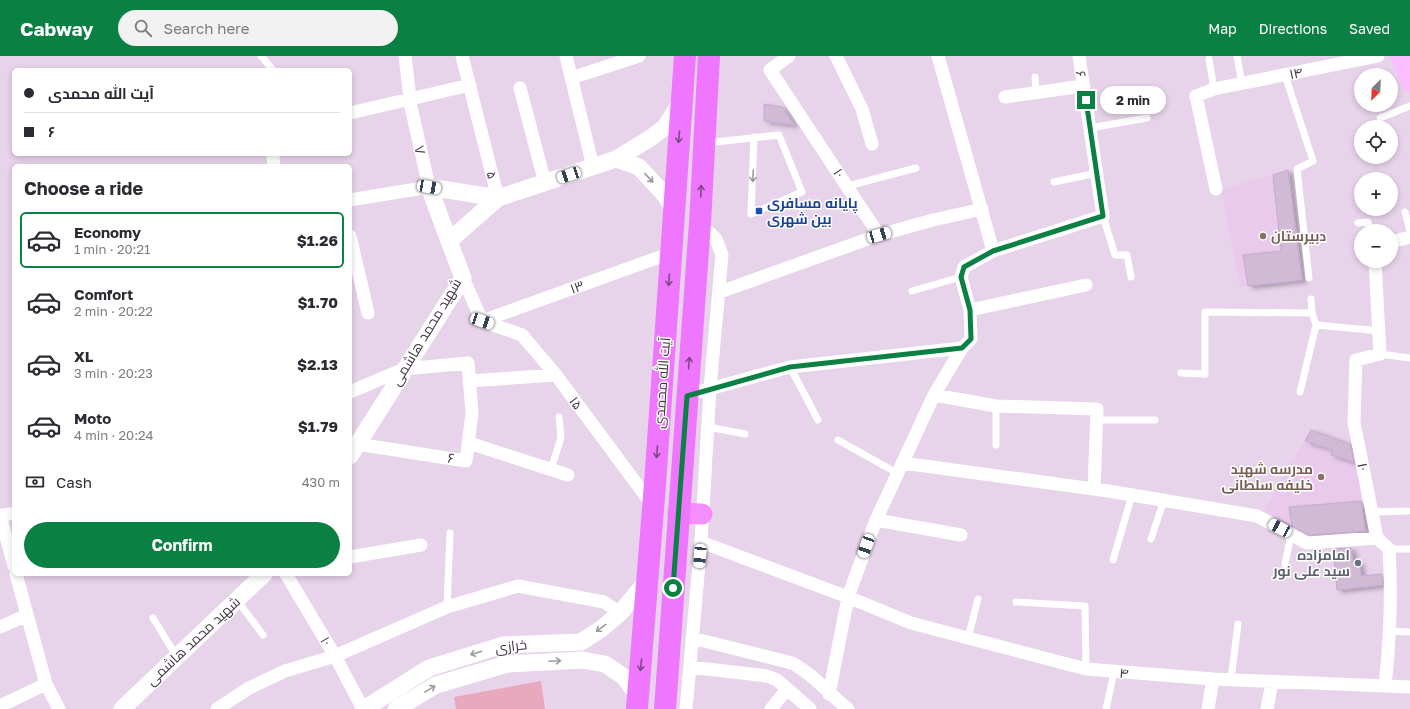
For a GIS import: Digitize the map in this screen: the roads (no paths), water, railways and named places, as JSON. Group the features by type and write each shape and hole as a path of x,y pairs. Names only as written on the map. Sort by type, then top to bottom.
{"highway":[{"name":"آیت الله محمدی","path":"637,702 644,638 685,56"},
{"name":"آیت الله محمدی","path":"665,709 700,223 703,144 709,56"},
{"path":"647,591 652,611 658,613 664,612 672,603"},
{"path":"644,638 647,633 658,630 667,636 669,642"}],"main road":[{"path":"1400,56 1410,82"},
{"path":"678,513 702,514"}],"street":[{"name":"۷","path":"405,56 410,101 429,187 448,241"},
{"name":"۵","path":"429,187 498,198 462,56"},
{"path":"566,56 593,167"},
{"path":"571,78 639,56"},
{"name":"۱۰","path":"789,56 770,70 879,235"},
{"path":"836,56 862,109 872,144"},
{"path":"938,56 993,251"},
{"name":"۶","path":"1079,56 1103,216"},
{"name":"۱۴","path":"1216,189 1196,96 1214,89 1285,75 1344,59 1378,56"},
{"path":"352,113 410,101 470,85"},
{"path":"1005,97 1083,86"},
{"path":"520,88 545,183"},
{"path":"448,241 498,198 616,159 649,139 665,126 683,98"},
{"path":"616,159 639,167 664,194 674,209"},
{"path":"352,200 429,187"},
{"path":"720,292 879,235 933,220 982,209"},
{"path":"829,694 848,597 876,520 934,395 962,348 971,339 970,310 961,277 964,267 993,251 1103,216"},
{"path":"686,709 701,542 710,388 720,292 722,255 716,239 700,223"},
{"path":"1398,240 1410,237"},
{"name":"شهید محمد هاشمی","path":"354,450 462,278 448,241"},
{"path":"352,245 368,313"},
{"name":"۱۳","path":"482,321 671,253"},
{"path":"1376,268 1380,331 1380,354"},
{"path":"462,278 482,321"},
{"path":"970,310 1086,285"},
{"name":"۱۵","path":"482,321 522,335 556,375 653,506"},
{"path":"687,396 710,388 790,367 962,348"},
{"name":"۱۰","path":"1377,538 1354,423 1356,360 1380,354"},
{"path":"352,391 404,369 468,363 469,381 556,375"},
{"name":"۶","path":"354,450 466,461 472,413 469,381"},
{"path":"934,395 996,406 1097,410 1094,489"},
{"path":"469,443 568,475"},
{"path":"900,468 1094,489 1257,516 1307,543 1377,538 1389,549 1391,592 1390,631 1385,686"},
{"path":"12,513 0,516 12,559"},
{"path":"876,520 961,535"},
{"name":"۴","path":"701,542 848,597 911,623 1086,669 1213,679 1410,687"},
{"path":"352,557 421,545"},
{"path":"17,576 46,684 59,709"},
{"name":"شهید محمد هاشمی","path":"122,709 262,576"},
{"name":"۱۰","path":"287,576 335,656 364,709"},
{"path":"217,709 233,705 249,688 285,671 335,656 447,607 518,586 604,602 620,613"},
{"name":"خرازی","path":"364,709 429,668 503,645 581,642 601,629 647,591"},
{"path":"0,627 27,615"},
{"path":"692,638 792,663 804,669 829,694 848,709"},
{"name":"خرازی","path":"396,709 436,685 507,664 582,660 605,664 624,677 637,702"},
{"path":"690,666 767,676 777,680 810,709"},
{"path":"1208,709 1213,679"},
{"path":"1267,709 1272,682"},
{"path":"0,706 46,684"},
{"path":"771,709 787,689"}],"lane":[{"path":"261,56 271,68"},
{"path":"1237,56 1242,84"},
{"path":"1209,59 1214,89"},
{"path":"1285,75 1313,162 1297,169 1309,278"},
{"path":"1035,77 1036,92"},
{"path":"1380,118 1410,106"},
{"path":"1090,128 1147,118"},
{"path":"703,144 754,137 779,135 802,192 751,214 754,137"},
{"path":"848,186 916,168"},
{"path":"1054,182 1097,173"},
{"path":"1405,212 1410,231"},
{"path":"1103,216 1115,255 1127,255 1131,277"},
{"path":"1358,223 1368,222 1368,224"},
{"path":"912,291 961,277"},
{"path":"1300,392 1316,325 1312,313 1311,300"},
{"path":"1181,373 1205,374 1205,312 1312,313"},
{"path":"1316,325 1380,331"},
{"path":"1380,354 1410,358"},
{"path":"790,367 818,420"},
{"path":"996,406 996,444"},
{"path":"551,469 561,438 559,417"},
{"path":"1096,420 1155,420"},
{"path":"708,427 745,434"},
{"path":"838,440 900,468"},
{"path":"1113,560 1132,495"},
{"path":"1151,539 1164,500"},
{"path":"1372,512 1408,511"},
{"path":"447,607 450,533"},
{"path":"1285,564 1291,534"},
{"path":"1389,549 1410,549"},
{"path":"968,638 978,599"},
{"path":"237,600 263,635"},
{"path":"1016,602 1085,606 1086,669"},
{"path":"153,618 177,657"},
{"path":"1231,679 1238,624"},
{"path":"1390,631 1410,632"},
{"path":"1106,709 1114,672"}],"place":[{"name":"پایانه مسافری بین شهری","path":"759,211"},
{"name":"دبیرستان","path":"1263,236"},
{"name":"مدرسه شهید خلیفه سلطانی","path":"1321,477"},
{"name":"امامزاده سید علی نور","path":"1358,563"}]}
